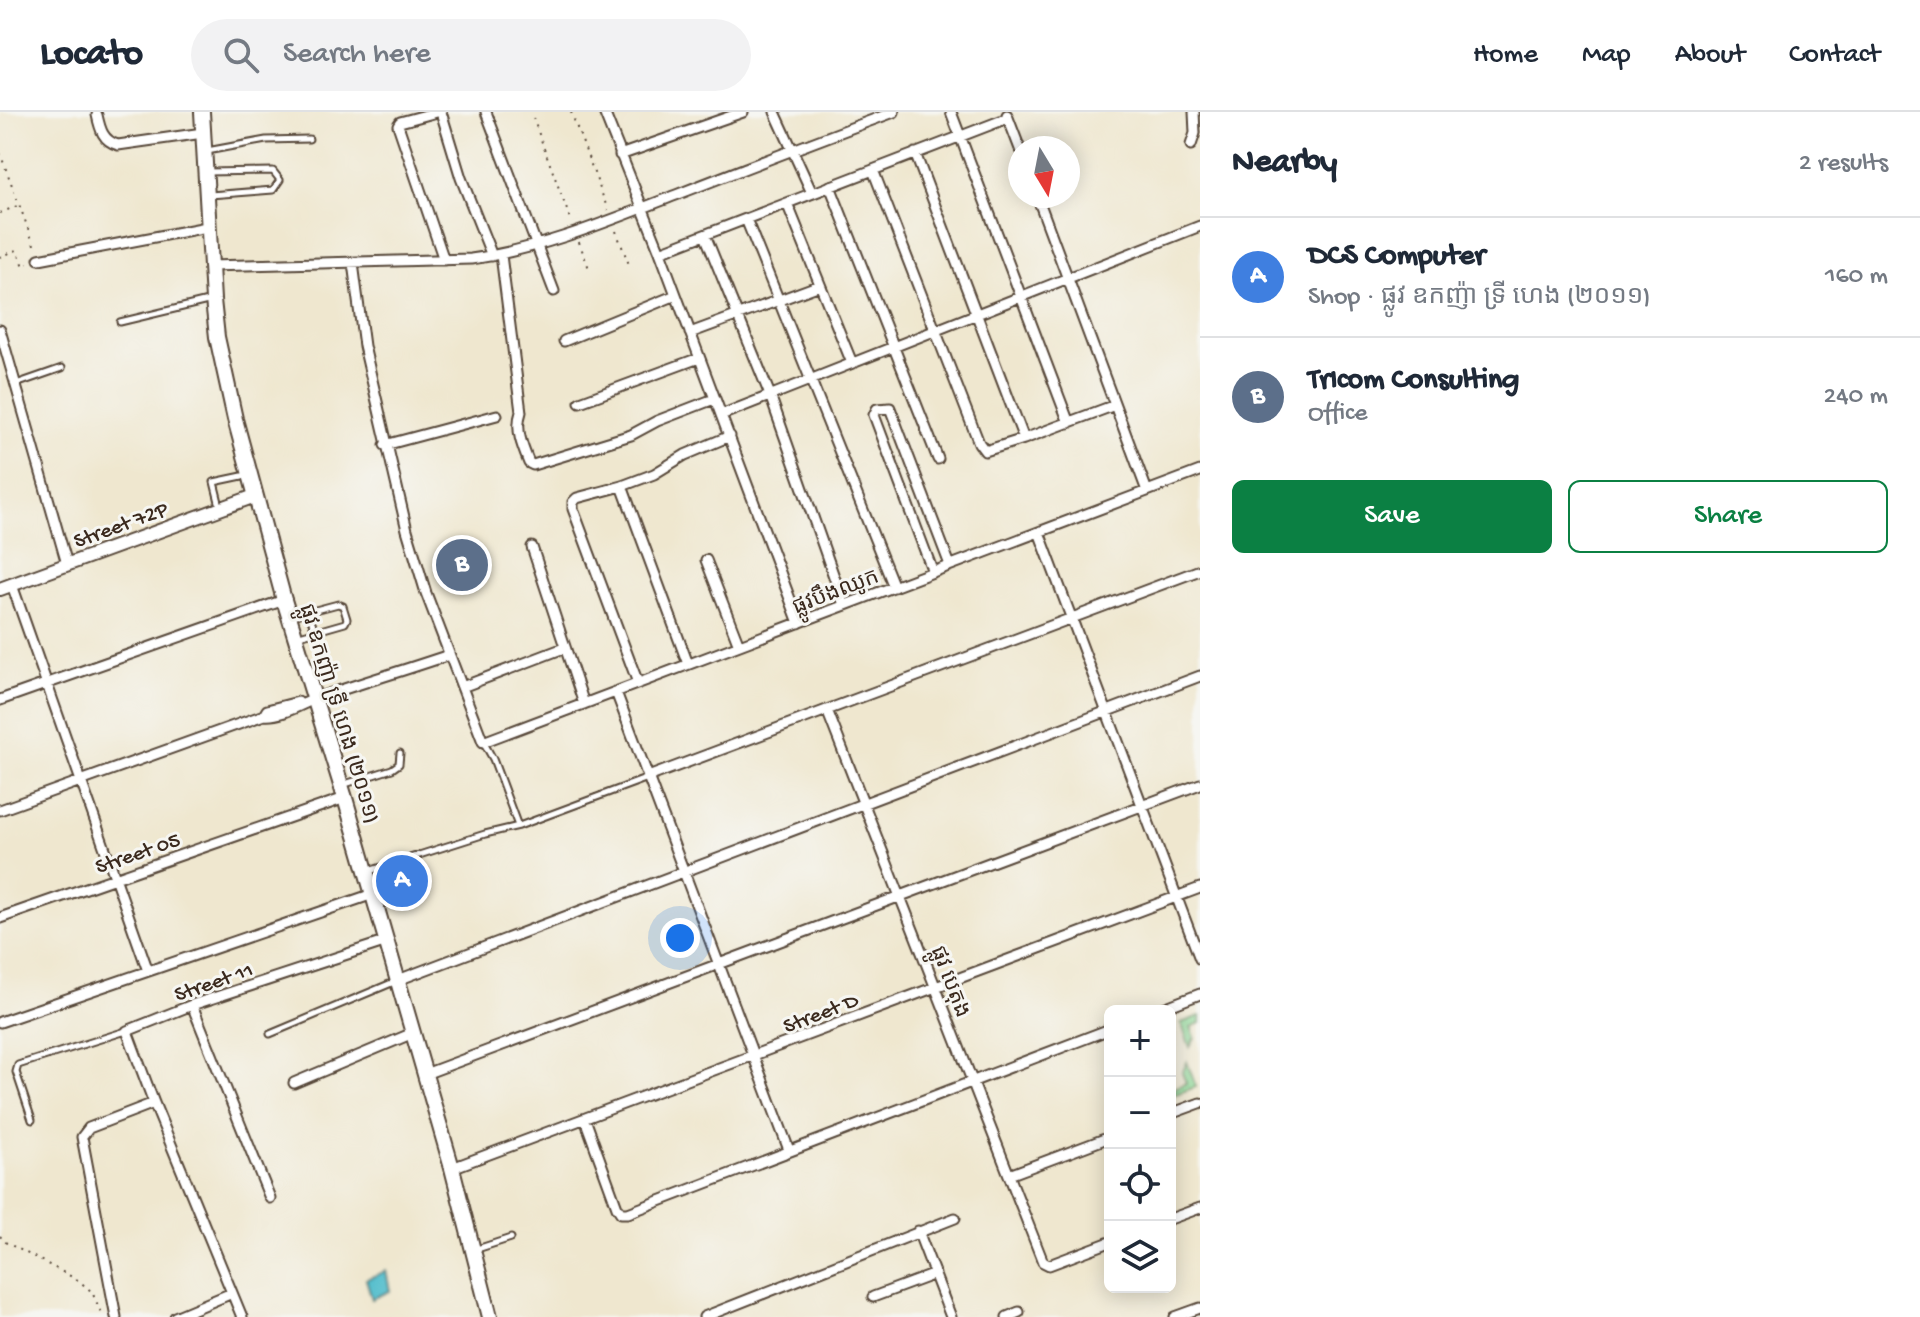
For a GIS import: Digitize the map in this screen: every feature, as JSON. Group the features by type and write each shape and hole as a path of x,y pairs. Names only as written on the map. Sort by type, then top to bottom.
{"main road":[{"name":"ផ្លូវ ឧកញ៉ា ទ្រី ហេង (២០១១)","path":"202,112 207,227 217,337 249,474 452,1168 490,1317"}],"street":[{"path":"444,260 398,125 439,112 461,178 496,255 521,412 519,434 529,463 533,465 609,443 714,399"},
{"path":"486,112 554,291"},
{"path":"604,112 660,252 799,623"},
{"path":"620,155 743,112"},
{"path":"775,112 812,193"},
{"path":"210,266 444,260 496,255 537,246 894,112"},
{"path":"951,112 1069,423"},
{"path":"1191,145 1195,133 1194,112"},
{"path":"97,115 100,131 111,143 118,145 203,133"},
{"path":"660,252 961,136 1007,115 1015,136"},
{"path":"915,153 1024,439"},
{"path":"873,170 985,451 1115,405"},
{"path":"830,186 938,459"},
{"path":"787,203 852,363"},
{"path":"1042,208 1147,491"},
{"path":"746,219 894,587"},
{"path":"721,415 1200,226"},
{"path":"39,259 207,227"},
{"path":"705,235 770,395 844,605"},
{"path":"353,263 364,346 407,530 449,655 483,742"},
{"path":"690,333 820,285"},
{"path":"564,341 676,295"},
{"path":"0,330 67,564"},
{"path":"580,402 699,358"},
{"path":"933,572 874,415 877,409 890,408 950,565"},
{"path":"385,445 497,415"},
{"path":"638,683 573,502 577,498 654,474 685,455 730,436"},
{"name":"ផ្លូវបឹងឈូក","path":"483,742 1200,471"},
{"path":"622,486 688,664"},
{"name":"Street 72P","path":"6,587 255,496"},
{"path":"1039,532 1200,959"},
{"path":"532,547 584,704"},
{"path":"706,560 739,645"},
{"path":"648,777 1200,570"},
{"path":"6,587 47,684 148,971"},
{"path":"0,700 284,600"},
{"path":"462,687 564,648"},
{"path":"0,810 264,715 267,710 286,703 313,699 449,655"},
{"path":"398,980 1200,676"},
{"path":"616,692 789,1150"},
{"name":"ផ្លូវ បេតុង","path":"827,710 1045,1265 1104,1244"},
{"path":"425,1074 1200,784"},
{"name":"Street 05","path":"0,918 287,817 343,792"},
{"name":"Street D","path":"452,1168 1200,888"},
{"path":"0,1022 373,894"},
{"name":"Street 11","path":"127,1031 192,1005 387,941"},
{"path":"1172,1005 1200,994"},
{"path":"192,1005 270,1198"},
{"path":"127,1031 242,1317"},
{"path":"585,1119 621,1213 628,1213 1104,1031"},
{"path":"294,1083 413,1033"},
{"path":"116,1317 82,1137 89,1128 154,1103"},
{"path":"1176,1112 1200,1103"},
{"path":"1009,1175 1104,1139"},
{"path":"1176,1217 1200,1208"},
{"path":"704,1317 955,1218"},
{"path":"918,1231 951,1317"},
{"path":"873,1297 935,1274"},
{"path":"175,1317 232,1293"},
{"path":"1175,1317 1200,1308"},
{"path":"1007,1317 1019,1312"}],"lane":[{"path":"204,151 266,140 309,139"},
{"path":"205,172 273,171 280,180 273,190 261,193 205,195"},
{"path":"120,322 213,300"},
{"path":"15,385 62,368"},
{"path":"220,507 214,482 249,474"},
{"path":"289,617 338,604 343,606 346,622 295,638"},
{"path":"309,612 315,632"},
{"path":"483,742 493,759 519,826"},
{"path":"343,792 392,769 399,764 400,753"},
{"path":"367,872 519,826 648,777"},
{"path":"270,1034 398,980"},
{"path":"32,1120 16,1072 18,1065 127,1031"},
{"path":"473,1250 511,1238"}],"path":[{"path":"571,112 630,267"},
{"path":"533,118 590,271"},
{"path":"0,153 2,166 39,259 24,266 17,250 0,257"},
{"path":"0,213 19,205"},
{"path":"0,1237 78,1280 92,1292 103,1317"}],"green space":[{"path":"1200,1016 1200,1023 1191,1027 1195,1037 1190,1047 1181,1023"},
{"path":"1187,1062 1196,1087 1176,1094 1176,1088 1186,1083 1182,1073"}],"water":[{"path":"386,1271 390,1291 372,1299 366,1279"}],"place":[{"name":"TrIcom Consulting","path":"462,565"},
{"name":"DCS Computer","path":"402,881"}]}
